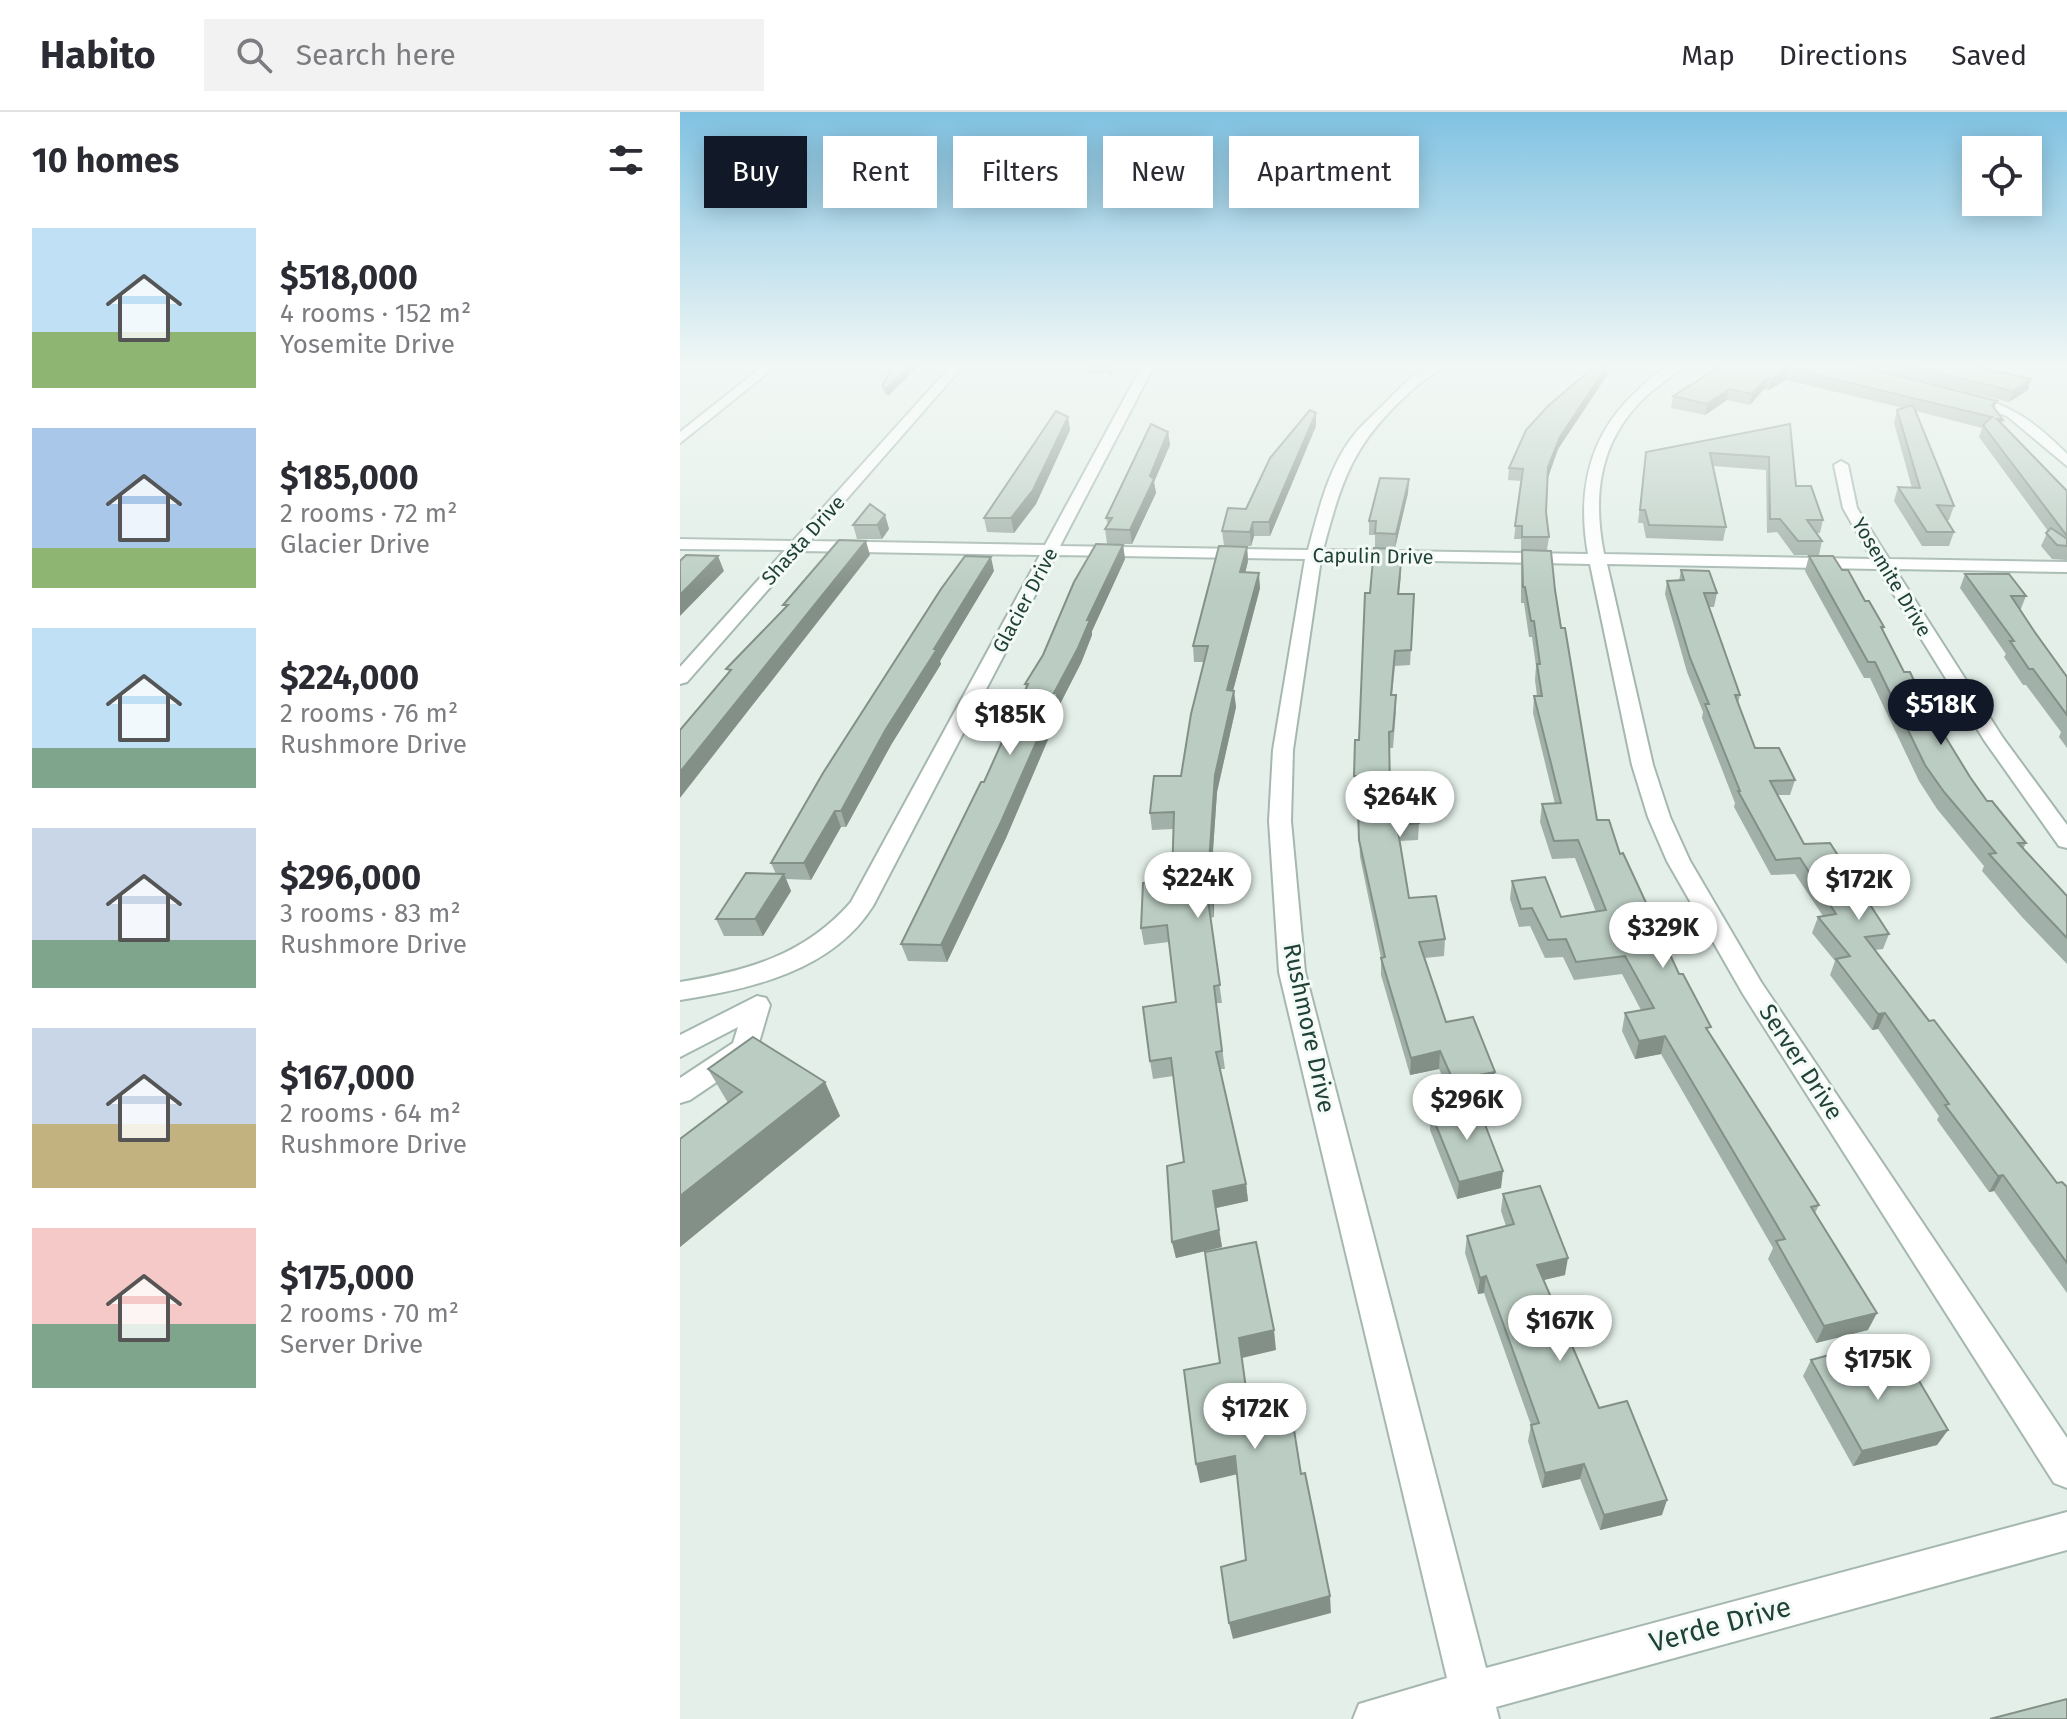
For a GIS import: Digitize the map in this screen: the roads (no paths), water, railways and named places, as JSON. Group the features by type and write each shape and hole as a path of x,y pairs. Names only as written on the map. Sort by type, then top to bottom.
{"street":[{"name":"Shasta Drive","path":"680,678 890,441"},
{"name":"Glacier Drive","path":"680,991 732,983 779,968 818,949 844,929 861,906 1109,441"},
{"name":"Rushmore Drive","path":"1358,441 1331,493 1314,555 1282,764 1280,821 1292,972 1475,1705"},
{"name":"Server Drive","path":"1606,441 1599,454 1590,495 1598,560 1641,764 1661,820 1704,906 1752,988 2067,1470"},
{"path":"2047,441 2067,462"},
{"name":"Yosemite Drive","path":"1841,465 1850,508 1884,565 1994,740 2067,841"},
{"name":"Capulin Drive","path":"680,544 2067,567"},
{"path":"680,1092 745,1049 757,1005 779,968"},
{"path":"680,1047 757,1005"},
{"name":"Verde Drive","path":"1374,1719 1475,1705 2067,1531"}]}
